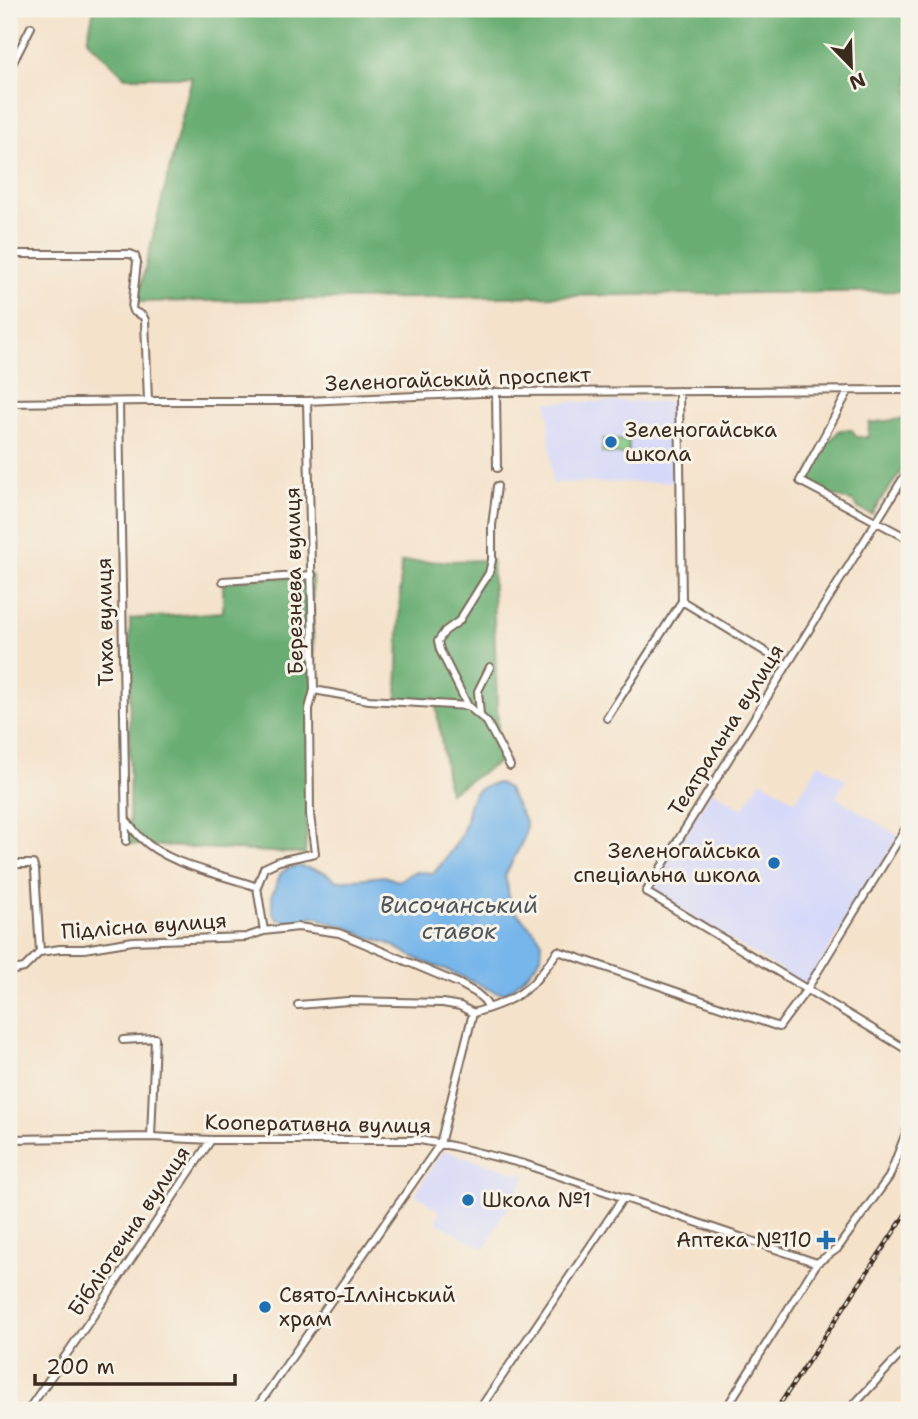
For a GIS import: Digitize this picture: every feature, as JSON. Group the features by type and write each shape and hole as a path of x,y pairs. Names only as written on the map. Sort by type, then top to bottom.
{"street":[{"path":"9,70 31,27"},
{"path":"9,254 135,256 137,262 132,308 145,320 148,401"},
{"path":"849,390 800,481 909,539"},
{"name":"Зеленогайський проспект","path":"9,403 307,401 496,392 909,390"},
{"path":"607,718 682,601 679,391"},
{"path":"496,392 497,468"},
{"name":"Березнева вулиця","path":"307,401 314,690 369,700 468,706"},
{"name":"Тиха вулиця","path":"119,402 126,841"},
{"name":"Театральна вулиця","path":"909,468 646,892 909,1051"},
{"path":"498,486 489,573 459,621 438,640 440,650 468,706 487,722 510,766"},
{"path":"223,581 312,575"},
{"path":"682,601 787,665"},
{"path":"480,715 478,691 490,667"},
{"path":"264,931 257,887 264,868 279,861 315,853 310,815 309,709 314,690"},
{"path":"126,820 140,838 156,850 199,869 257,887"},
{"path":"298,1005 348,1001 443,1003 460,1006 473,1013 513,998 532,984 558,951 779,1027 807,989 909,823"},
{"path":"9,864 33,864 40,952"},
{"name":"Підлісна вулиця","path":"9,971 24,968 40,952 84,949 133,941 246,937 264,931 298,927 339,933 460,984 476,993 489,1008"},
{"path":"255,1410 440,1144 473,1013"},
{"path":"123,1040 155,1038 150,1137"},
{"path":"725,1410 817,1263 837,1250 889,1177 909,1125"},
{"name":"Кооперативна вулиця","path":"9,1139 150,1137 211,1140 420,1140 524,1164 817,1263"},
{"name":"Бібліотечна вулиця","path":"28,1410 211,1140"},
{"path":"479,1410 623,1198"},
{"path":"849,1410 909,1345"}],"shaded area":[{"name":"Зеленогайська школа","path":"548,402 672,402 672,482 552,483"},
{"name":"Зеленогайська спеціальна школа","path":"819,763 846,780 836,797 899,836 806,986 650,890 712,790 743,809 761,780 796,801"},
{"name":"Школа №1","path":"443,1150 528,1176 512,1198 513,1202 499,1220 484,1249 436,1222 439,1211 415,1194"}],"green space":[{"path":"94,9 909,9 909,291 137,302 192,77 125,77 87,40"},
{"path":"902,419 909,428 909,453 901,472 872,514 807,479 823,444 840,430 852,430 857,437 868,437 869,423"},
{"path":"603,439 629,441 628,455 602,453"},
{"path":"492,560 499,762 449,793 435,698 397,701 401,562"},
{"path":"312,575 314,690 305,854 129,844 130,619 223,612 223,581"}],"water":[{"name":"Височанський ставок","path":"498,783 507,788 526,823 524,838 505,876 509,905 542,942 541,957 515,986 505,993 495,992 423,962 388,943 318,917 291,922 277,919 273,913 272,895 281,873 289,868 299,866 324,872 337,881 384,876 398,881 414,872 434,873 460,837 473,796 486,786"}],"waterway":[{"path":"909,1274 899,1283 909,1292"}],"railway":[{"path":"776,1410 909,1209"}],"place":[{"name":"Зеленогайська школа","path":"611,442"},
{"name":"Зеленогайська спеціальна школа","path":"774,863"},
{"name":"Школа №1","path":"468,1200"},
{"name":"Аптека №110","path":"826,1240"},
{"name":"Свято-Іллінський храм","path":"265,1307"}]}
